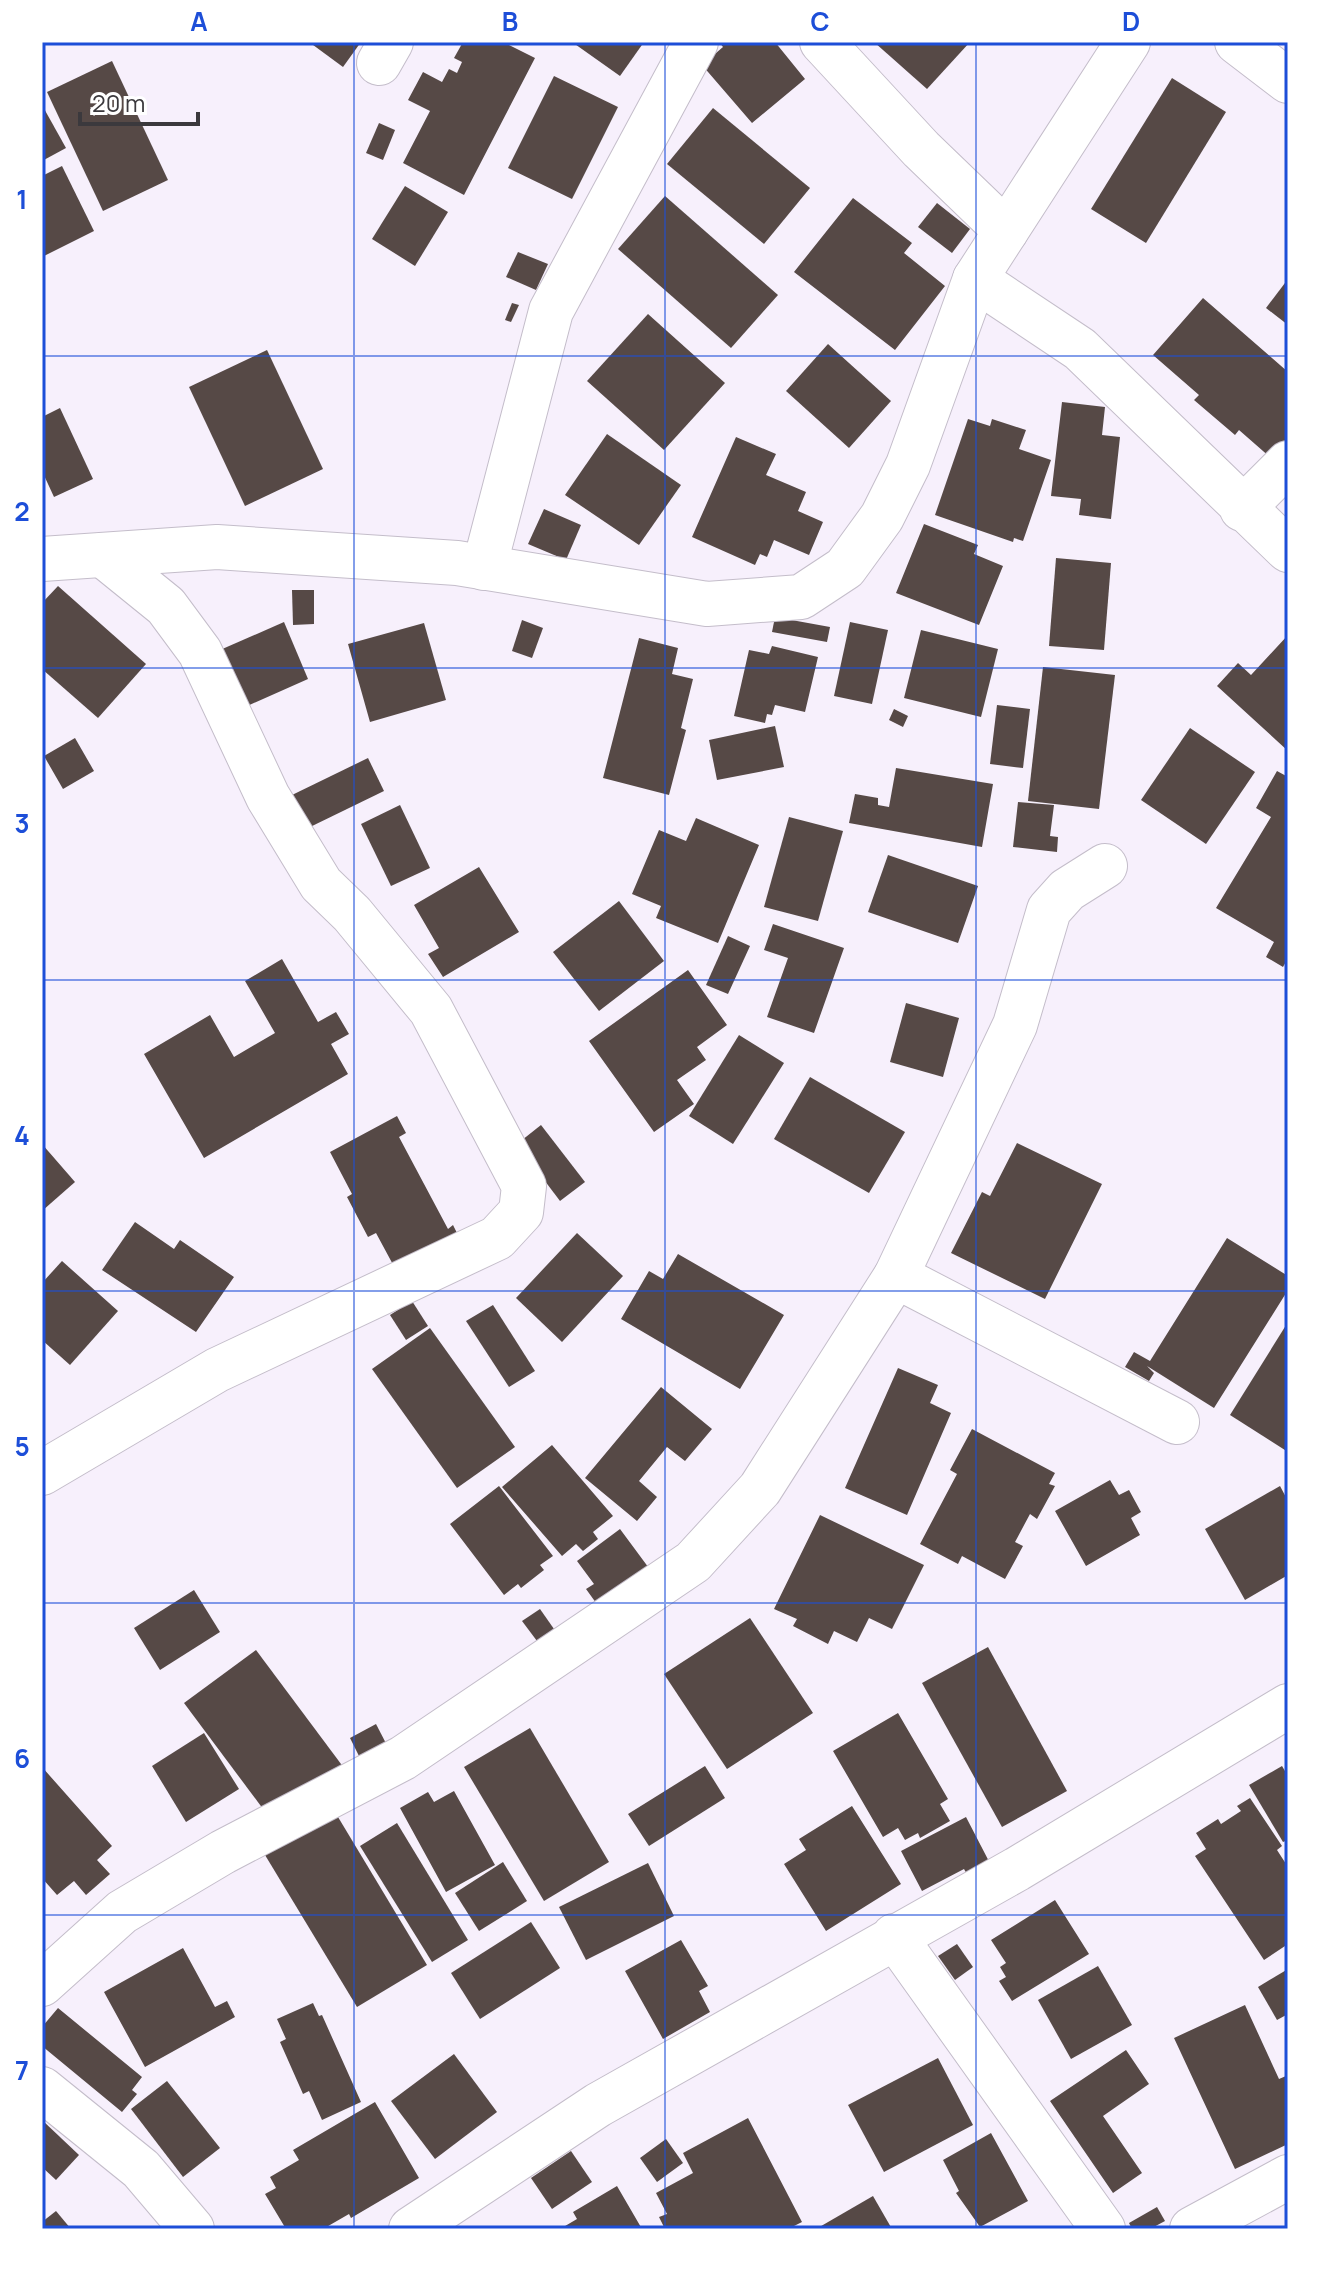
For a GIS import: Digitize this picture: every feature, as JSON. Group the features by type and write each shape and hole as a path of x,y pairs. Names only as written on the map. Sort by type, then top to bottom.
{"street":[{"path":"484,568 551,311 696,42"},
{"path":"822,42 921,149 1006,231"},
{"path":"42,559 217,547 484,568 707,604 801,597 845,568 882,517 908,465 975,279 1128,42"},
{"path":"1237,42 1288,81"},
{"path":"975,279 1080,349 1242,509 1288,550"},
{"path":"1242,509 1288,463"},
{"path":"42,1473 217,1370 497,1238 521,1212 524,1186 431,1010 352,914 321,884 268,797 200,652 166,606 103,555"},
{"path":"42,1984 122,1912 223,1852 403,1758 693,1562 760,1489 896,1276 1015,1025 1049,910 1067,890 1105,866"},
{"path":"896,1276 1177,1422"},
{"path":"411,2229 598,2105 1017,1869 1288,1706"},
{"path":"894,1936 1103,2229"},
{"path":"42,2089 141,2169 192,2229"},
{"path":"1192,2229 1288,2177"}],"building":[{"path":"309,42 361,42 343,67"},
{"path":"463,42 503,42 535,58 464,195 403,163 430,111 408,100 423,72 442,82 449,69 457,73 462,62 454,58"},
{"path":"572,42 644,42 620,76"},
{"path":"719,42 775,42 805,79 752,123 702,65 723,47"},
{"path":"874,42 970,42 927,89"},
{"path":"112,61 168,180 103,211 47,92"},
{"path":"554,76 618,107 572,199 508,168"},
{"path":"1172,78 1226,112 1146,243 1091,209"},
{"path":"42,105 66,148 42,161"},
{"path":"713,108 810,188 764,244 667,164"},
{"path":"379,123 395,130 383,160 366,153"},
{"path":"62,166 94,231 42,257 42,176"},
{"path":"405,186 448,212 415,266 372,239"},
{"path":"665,196 778,295 731,348 618,249"},
{"path":"853,198 912,243 904,253 945,286 895,350 794,272"},
{"path":"937,203 970,229 952,253 918,227"},
{"path":"518,252 548,264 536,290 506,277"},
{"path":"1288,279 1288,325 1266,308"},
{"path":"1203,298 1288,372 1288,438 1271,458 1239,430 1235,435 1194,400 1199,395 1153,355"},
{"path":"512,303 519,305 511,322 505,320"},
{"path":"648,314 725,383 664,450 587,381"},
{"path":"828,344 891,401 849,448 786,391"},
{"path":"267,350 323,469 245,506 189,387"},
{"path":"1062,402 1105,407 1102,435 1120,437 1111,519 1079,515 1081,499 1051,496"},
{"path":"60,408 93,479 54,497 42,471 42,417"},
{"path":"968,419 990,426 992,419 1026,430 1019,449 1051,460 1023,541 1014,538 1013,542 935,515"},
{"path":"607,434 681,485 639,545 565,495"},
{"path":"736,437 776,454 766,475 806,492 798,511 823,522 809,555 774,540 767,557 760,554 755,565 692,537"},
{"path":"544,509 581,525 566,560 528,544"},
{"path":"924,524 978,545 974,554 1003,566 979,625 896,593"},
{"path":"1056,558 1111,563 1104,650 1049,646"},
{"path":"58,586 146,664 98,718 42,669 42,603"},
{"path":"292,590 314,590 314,624 293,625"},
{"path":"775,617 830,627 827,642 772,632"},
{"path":"522,620 543,628 532,658 512,651"},
{"path":"284,622 308,679 245,707 220,650"},
{"path":"850,622 888,630 872,704 834,696"},
{"path":"424,623 446,700 370,722 348,644"},
{"path":"921,630 998,649 981,717 904,698"},
{"path":"1288,635 1288,751 1217,686 1238,663 1251,675"},
{"path":"639,638 678,648 672,674 693,679 681,728 686,730 669,795 603,778"},
{"path":"772,646 818,657 805,712 775,705 772,715 767,714 765,723 734,716 749,650 769,654"},
{"path":"1043,667 1115,675 1099,809 1028,801"},
{"path":"997,705 1030,709 1023,768 990,764"},
{"path":"894,709 908,716 903,727 889,720"},
{"path":"775,726 784,767 717,780 709,740"},
{"path":"1190,728 1255,772 1206,844 1141,800"},
{"path":"75,738 94,771 63,789 44,756"},
{"path":"368,758 384,791 308,828 292,795"},
{"path":"896,768 993,784 982,847 849,823 855,794 878,798 878,805 889,807"},
{"path":"1277,771 1288,777 1288,958 1283,967 1266,957 1274,942 1216,908 1271,817 1256,808"},
{"path":"1018,802 1054,805 1050,836 1058,837 1057,852 1013,847"},
{"path":"400,805 430,868 391,886 361,824"},
{"path":"789,817 843,831 818,921 764,907"},
{"path":"696,818 759,845 718,943 656,918 661,906 632,894 659,830 686,841"},
{"path":"888,855 978,886 958,943 868,912"},
{"path":"479,867 519,932 443,977 428,954 439,948 414,905"},
{"path":"619,901 664,961 599,1011 553,952"},
{"path":"773,924 844,948 814,1033 767,1017 788,958 764,950"},
{"path":"728,936 750,946 728,994 706,985"},
{"path":"282,959 318,1022 336,1012 349,1034 331,1044 348,1074 204,1158 144,1054 210,1015 234,1057 275,1033 245,981"},
{"path":"688,970 727,1025 697,1047 706,1060 677,1080 694,1104 654,1132 589,1041"},
{"path":"906,1003 959,1018 943,1077 890,1062"},
{"path":"739,1035 784,1063 733,1144 689,1116"},
{"path":"810,1077 905,1132 869,1193 774,1139"},
{"path":"397,1116 406,1133 399,1137 448,1229 453,1225 460,1239 397,1272 376,1233 368,1237 347,1197 352,1194 330,1152"},
{"path":"541,1125 585,1182 560,1201 517,1144"},
{"path":"1017,1143 1102,1184 1045,1299 951,1253 982,1192 990,1196"},
{"path":"42,1144 75,1182 42,1211"},
{"path":"135,1222 174,1249 180,1240 234,1277 196,1332 102,1270"},
{"path":"577,1233 623,1276 562,1342 516,1298"},
{"path":"1227,1238 1288,1276 1288,1290 1214,1408 1147,1366 1154,1373 1149,1381 1125,1367 1134,1352 1150,1361"},
{"path":"678,1254 784,1315 740,1389 621,1319 649,1271 663,1279"},
{"path":"62,1261 118,1311 70,1365 42,1340 42,1283"},
{"path":"412,1301 428,1326 406,1340 390,1315"},
{"path":"493,1305 535,1371 509,1387 466,1321"},
{"path":"1288,1322 1288,1452 1230,1415"},
{"path":"430,1328 515,1447 457,1488 372,1369"},
{"path":"898,1368 938,1385 930,1403 951,1413 907,1515 845,1488"},
{"path":"661,1387 712,1429 685,1461 667,1447 639,1481 657,1497 637,1521 585,1478"},
{"path":"972,1429 1055,1473 1049,1484 1055,1486 1037,1519 1030,1514 1015,1542 1023,1546 1005,1579 962,1556 958,1564 920,1544 957,1474 950,1470"},
{"path":"552,1445 613,1516 593,1532 598,1539 583,1551 576,1544 562,1556 502,1487"},
{"path":"1110,1480 1119,1495 1129,1490 1141,1512 1131,1518 1140,1535 1086,1566 1055,1511"},
{"path":"499,1486 553,1556 540,1565 544,1570 521,1588 518,1584 504,1595 450,1524"},
{"path":"1280,1486 1288,1501 1288,1575 1245,1600 1205,1529"},
{"path":"820,1515 924,1565 892,1629 869,1618 857,1642 834,1631 828,1644 793,1626 797,1619 774,1609"},
{"path":"620,1529 657,1579 599,1607 586,1589 594,1584 577,1561"},
{"path":"194,1590 220,1632 160,1670 134,1628"},
{"path":"540,1609 554,1629 537,1641 522,1621"},
{"path":"750,1618 813,1713 727,1769 664,1674"},
{"path":"988,1647 1067,1791 1002,1827 922,1683"},
{"path":"256,1650 344,1768 272,1821 184,1703"},
{"path":"898,1713 948,1799 940,1804 950,1821 920,1838 918,1833 905,1840 898,1828 883,1837 833,1751"},
{"path":"376,1724 391,1753 364,1766 350,1738"},
{"path":"530,1728 609,1862 544,1901 464,1767"},
{"path":"204,1733 239,1789 186,1822 152,1766"},
{"path":"705,1766 725,1798 649,1846 628,1814"},
{"path":"1282,1766 1288,1776 1288,1840 1283,1842 1249,1785"},
{"path":"42,1767 112,1846 97,1860 110,1874 86,1895 74,1881 57,1895 42,1878"},
{"path":"454,1791 495,1865 446,1892 400,1808 428,1792 434,1802"},
{"path":"1250,1798 1282,1846 1277,1850 1288,1867 1288,1944 1264,1960 1195,1856 1206,1849 1196,1833 1218,1819 1221,1824 1241,1811 1237,1806"},
{"path":"852,1806 901,1884 826,1931 784,1864 806,1850 799,1839"},
{"path":"335,1812 427,1965 357,2007 265,1855"},
{"path":"966,1817 995,1873 973,1885 964,1869 922,1891 901,1851"},
{"path":"397,1823 468,1940 432,1962 360,1846"},
{"path":"503,1862 527,1901 479,1931 455,1893"},
{"path":"648,1863 674,1916 586,1960 559,1907"},
{"path":"1055,1900 1089,1954 1012,2001 999,1981 1006,1977 1000,1967 1006,1963 991,1940"},
{"path":"531,1922 560,1968 480,2019 451,1973"},
{"path":"681,1940 708,1986 699,1991 710,2012 663,2039 625,1971"},
{"path":"957,1944 973,1967 955,1980 938,1956"},
{"path":"183,1948 215,2007 227,2001 235,2017 145,2067 104,1992"},
{"path":"1098,1966 1132,2025 1071,2059 1038,2000"},
{"path":"1288,1969 1288,2014 1277,2020 1258,1987"},
{"path":"313,2003 319,2016 322,2015 361,2102 322,2120 309,2091 303,2094 280,2042 286,2039 277,2019"},
{"path":"1245,2005 1279,2079 1286,2076 1288,2080 1288,2144 1235,2169 1174,2038"},
{"path":"58,2008 142,2077 132,2090 137,2094 122,2112 42,2046 42,2027"},
{"path":"1126,2050 1149,2084 1103,2116 1142,2173 1113,2193 1050,2101"},
{"path":"454,2054 497,2112 435,2159 391,2101"},
{"path":"938,2058 973,2125 884,2172 848,2105"},
{"path":"167,2081 220,2148 183,2177 131,2109"},
{"path":"375,2102 419,2178 351,2218 349,2214 323,2229 286,2229 265,2194 276,2188 270,2177 299,2160 293,2150"},
{"path":"748,2118 802,2222 788,2229 665,2229 659,2217 667,2214 656,2193 693,2173 683,2153"},
{"path":"42,2120 79,2155 56,2180 42,2167"},
{"path":"991,2133 1028,2201 980,2227 956,2193 959,2191 943,2160"},
{"path":"666,2139 683,2163 657,2182 640,2158"},
{"path":"571,2151 592,2182 552,2209 531,2178"},
{"path":"617,2186 642,2229 560,2229 577,2219 573,2212"},
{"path":"873,2196 892,2229 816,2229"},
{"path":"1157,2207 1165,2221 1150,2229 1132,2229 1129,2223"},
{"path":"56,2211 71,2229 42,2229 42,2222"}]}
